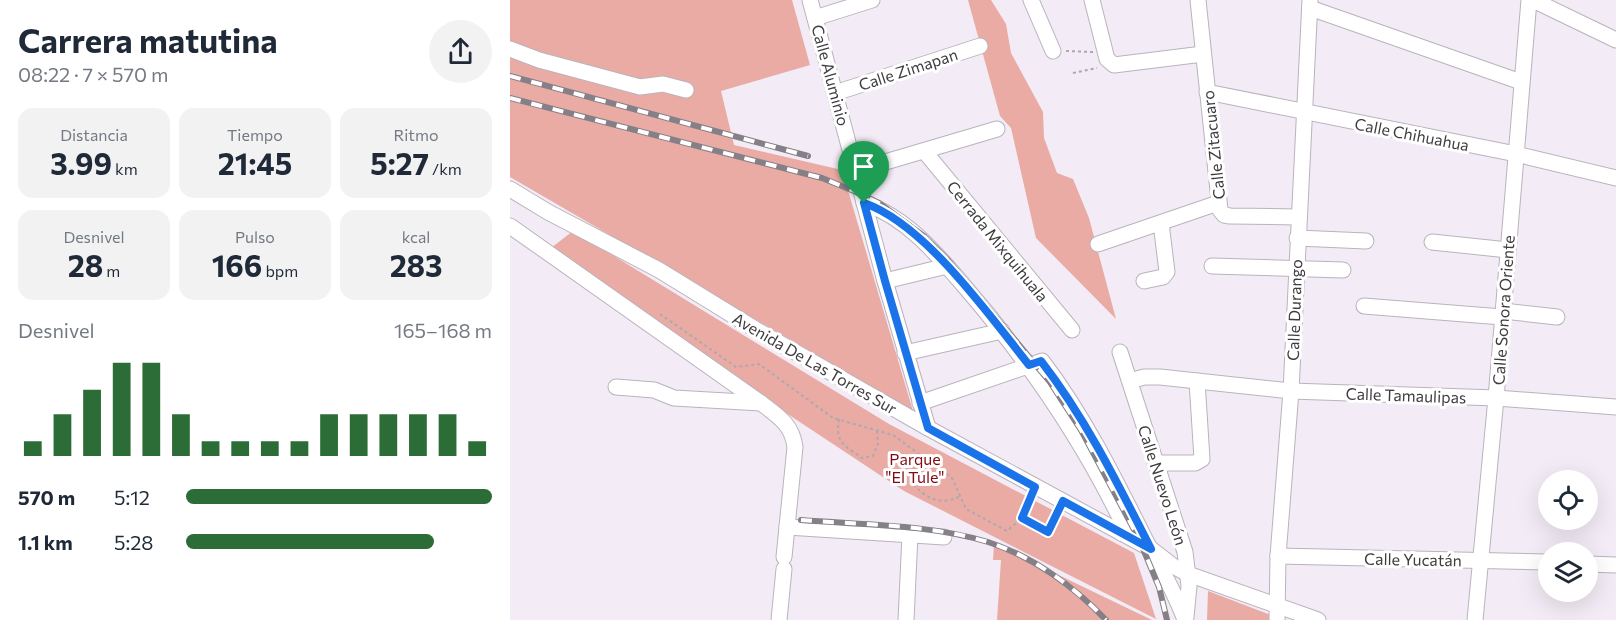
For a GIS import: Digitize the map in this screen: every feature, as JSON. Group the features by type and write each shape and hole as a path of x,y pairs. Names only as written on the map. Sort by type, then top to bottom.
{"street":[{"name":"Calle Aluminio","path":"810,0 885,281 928,428"},
{"path":"815,18 872,0"},
{"path":"1031,0 1053,51"},
{"path":"1092,0 1109,59 1203,54"},
{"name":"Calle Zitacuaro","path":"1198,0 1220,210 1227,216 1299,217"},
{"path":"1531,0 1616,40"},
{"name":"Calle Sonora Oriente","path":"1475,620 1496,398 1521,82 1531,0"},
{"path":"1310,4 1521,82"},
{"name":"Calle Durango","path":"1278,613 1278,556 1291,390 1295,269 1310,4"},
{"name":"Calle Zimapan","path":"835,93 980,46"},
{"path":"510,49 539,60 640,87 663,84 686,90"},
{"name":"Calle Chihuahua","path":"1207,92 1516,154 1616,178"},
{"path":"855,171 997,129"},
{"name":"Cerrada Mixquihuala","path":"924,152 1072,330"},
{"name":"Avenida De Las Torres Sur","path":"510,189 548,212 659,270 755,329 928,428 1151,549 1173,566 1278,613 1318,620"},
{"path":"864,203 899,221 925,243 1002,331 1061,386 1151,549 1185,620"},
{"path":"1098,244 1218,203"},
{"path":"1144,281 1163,277 1167,272 1161,223"},
{"path":"514,230 788,423 794,436 795,447 779,620"},
{"path":"1297,238 1366,241"},
{"path":"1432,242 1508,250"},
{"path":"885,281 947,266"},
{"path":"1212,266 1343,270"},
{"path":"1364,306 1557,317"},
{"path":"905,353 1002,331"},
{"name":"Calle Nuevo León","path":"1120,352 1185,552 1188,574 1185,620"},
{"path":"920,403 1035,363"},
{"path":"1035,363 1055,404 1124,525 1120,533"},
{"name":"Calle Tamaulipas","path":"1130,381 1149,377 1291,390 1496,398 1616,407"},
{"path":"1155,463 1201,461 1197,381"},
{"path":"616,387 654,390 674,398 761,403"},
{"path":"787,528 944,537"},
{"path":"906,620 910,535"},
{"name":"Calle Yucatán","path":"1278,556 1538,562"},
{"path":"1598,564 1616,565"}],"path":[{"path":"1053,51 1109,59"},
{"path":"1073,73 1109,59"},
{"path":"652,309 736,367 759,364 833,418 893,435 952,477 966,509 1007,531 1022,518 1035,487"},
{"path":"839,419 837,432 841,443 862,458 873,456 879,444 877,430"},
{"path":"932,463 921,465 914,470 911,480 917,490 943,502 951,502 960,496"},
{"path":"1022,518 1048,532 1063,501"}],"green space":[{"path":"510,0 792,0 810,65 721,91 734,145 842,170 913,411 510,177"},
{"path":"968,0 991,0 1006,24 1011,53 1043,112 1044,138 1057,173 1073,179 1089,218 1116,319 1036,238 1011,128 1000,116"},
{"name":"Parque \"El Tule\"","path":"573,231 889,424 1134,553 1156,619 904,491 741,383 551,248"},
{"path":"994,544 1152,620 997,620 1001,560 993,560"},
{"path":"1208,591 1284,620 1207,620"}],"railway":[{"path":"510,76 808,156"},
{"path":"510,98 822,178 879,203 925,237 946,258 1050,382 1081,430 1139,539 1159,587 1167,620"},
{"path":"801,520 919,528 988,542 1021,555 1052,574 1081,596 1106,620"}],"route":[{"path":"864,203 899,221 925,243 975,298 1029,365 1041,361 1061,386 1097,446 1151,549 1063,501 1048,532 1022,518 1035,487 928,428 864,203"}]}
